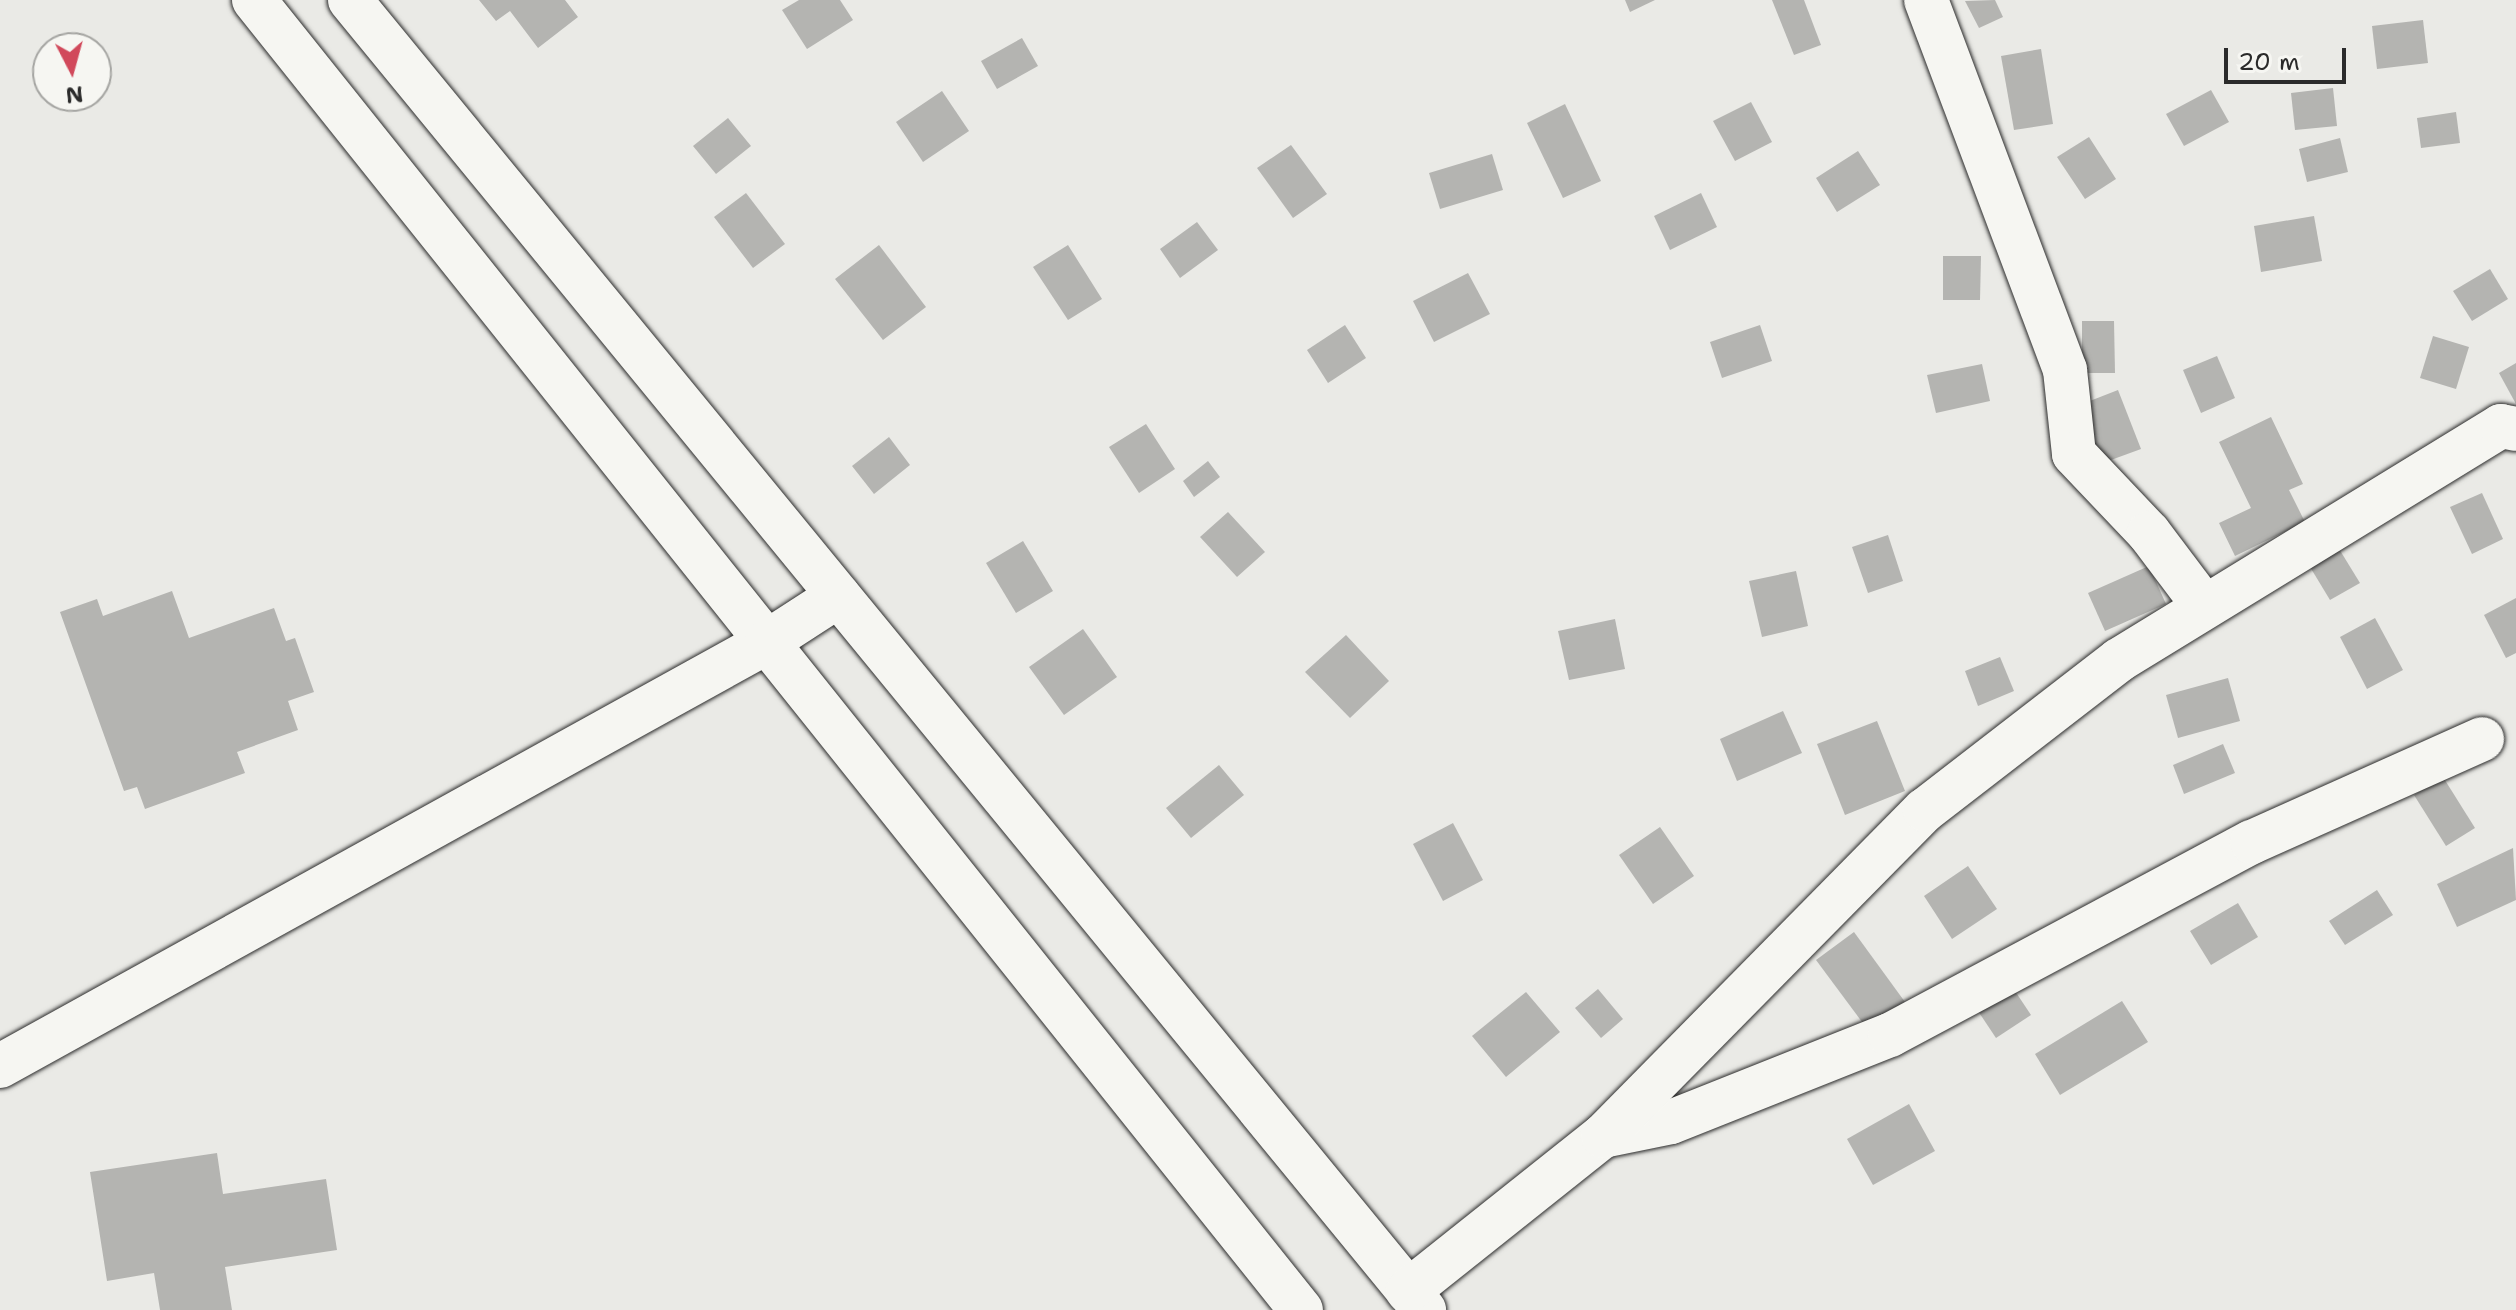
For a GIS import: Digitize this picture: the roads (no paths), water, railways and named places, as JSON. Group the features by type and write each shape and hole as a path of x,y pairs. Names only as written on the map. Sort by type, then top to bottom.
{"street":[{"path":"254,0 1301,1310"},
{"path":"350,0 1416,1300 1603,1136 1925,810 2119,660 2487,433 2501,426 2516,429"},
{"path":"1926,0 2065,370 2074,454 2149,533 2204,606"},
{"path":"0,1066 767,642 838,596"},
{"path":"1603,1136 1671,1122 1890,1035 2252,842 2482,739"}]}
